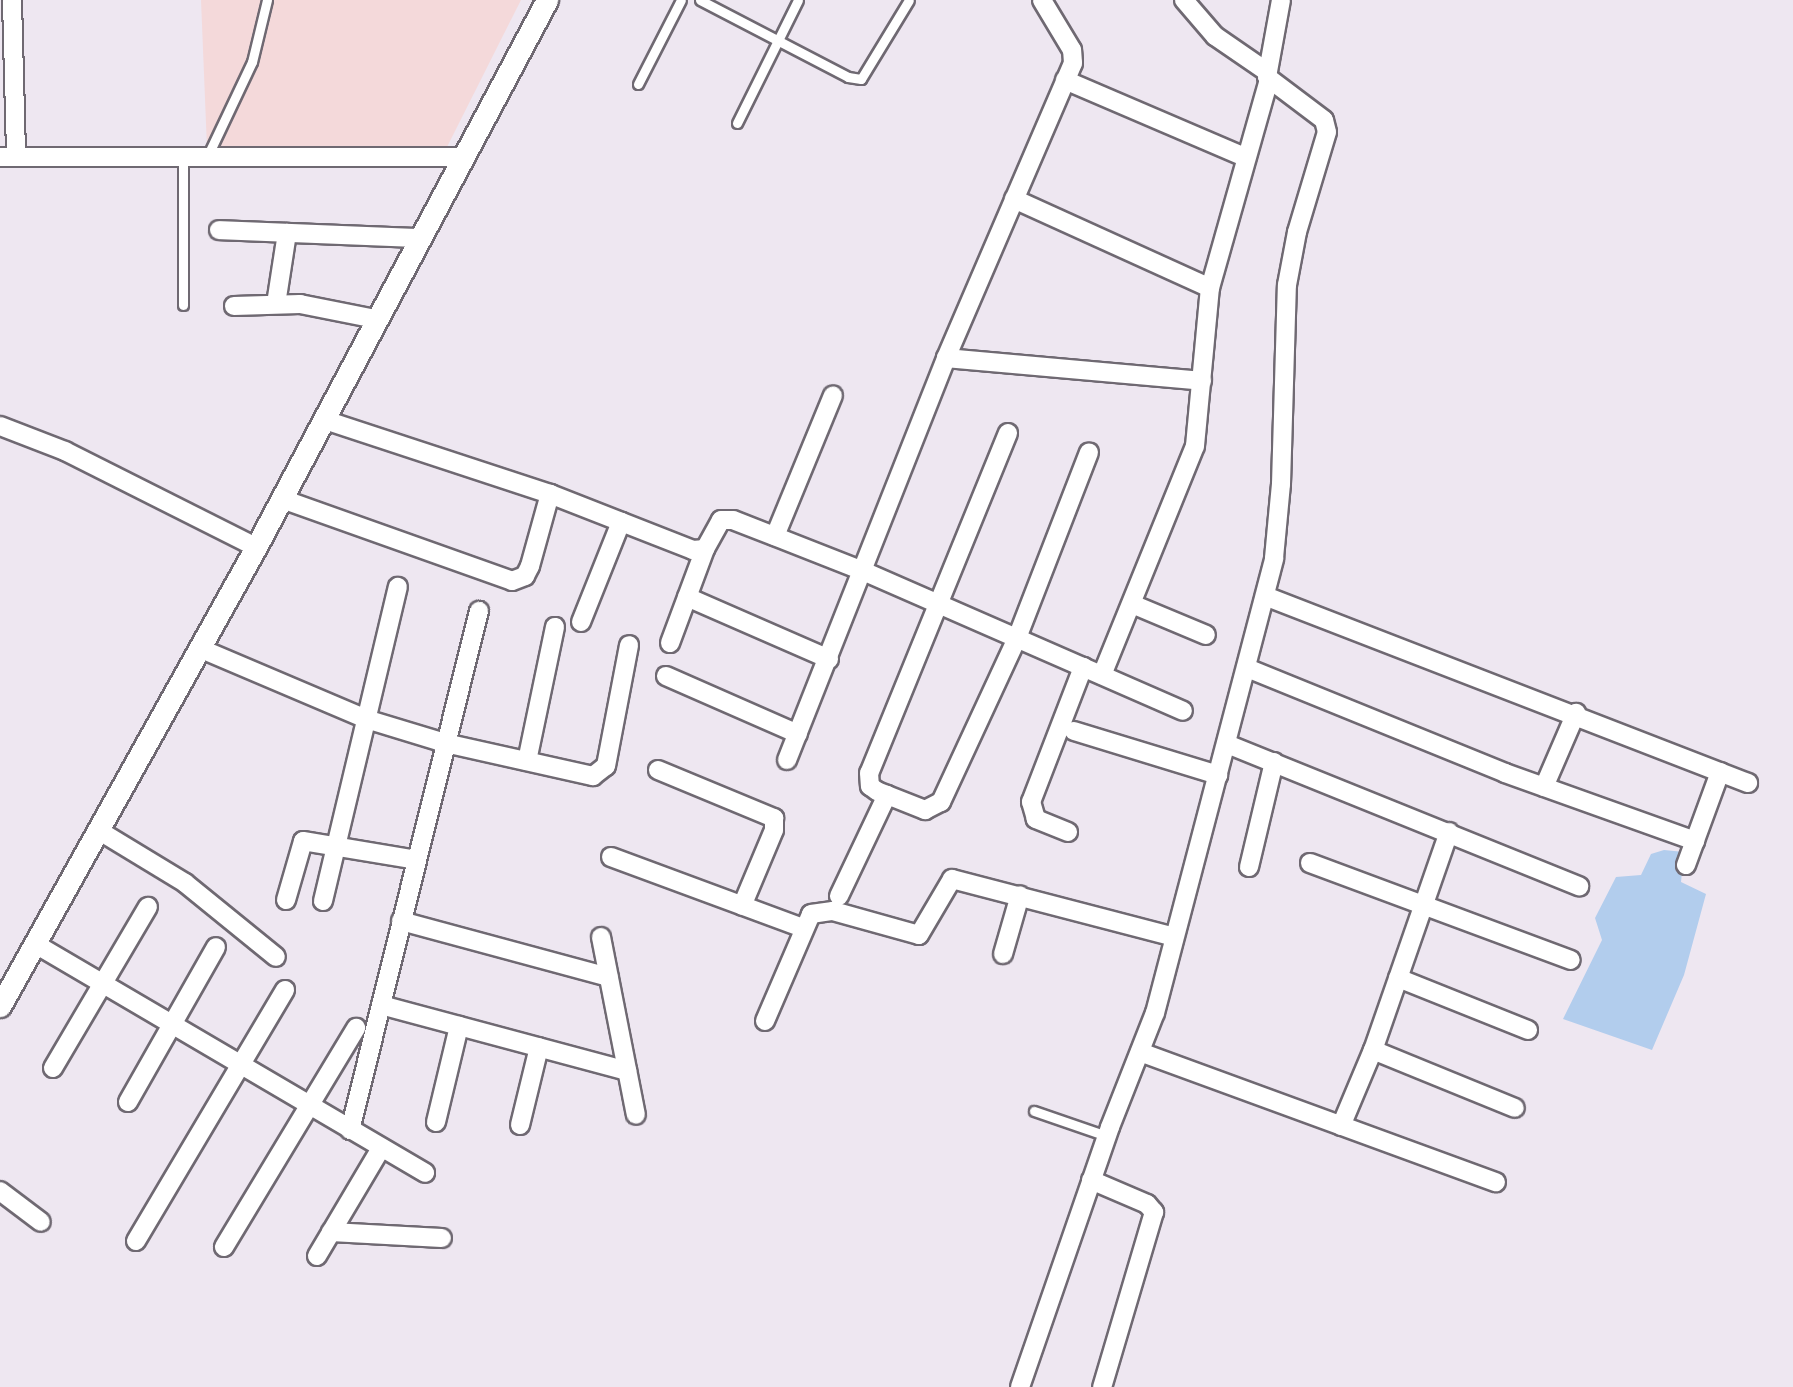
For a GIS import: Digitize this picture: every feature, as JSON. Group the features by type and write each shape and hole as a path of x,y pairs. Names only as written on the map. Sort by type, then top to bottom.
{"street":[{"path":"12,0 8,157 466,157"},
{"path":"0,1006 37,945 256,547 376,319 466,157 547,0"},
{"path":"787,760 946,358 1073,63 1072,50 1042,0"},
{"path":"1020,1387 1091,1180 1140,1052 1227,744 1265,596 1279,519 1287,285 1297,232 1327,132 1324,120 1215,36 1184,0"},
{"path":"1102,676 1189,467 1200,422 1210,288 1267,76 1281,0"},
{"path":"1065,80 1245,157"},
{"path":"1014,199 1210,288"},
{"path":"219,230 420,238"},
{"path":"276,304 287,233"},
{"path":"234,306 276,304 376,319"},
{"path":"946,358 1202,381"},
{"path":"775,536 833,395"},
{"path":"324,420 550,494 693,550 705,549"},
{"path":"0,426 65,451 256,547"},
{"path":"1008,433 869,773 870,786 925,810 941,802 1017,638 1089,452"},
{"path":"282,499 512,581 525,576 530,566 550,494"},
{"path":"670,643 716,525 727,519 863,570 1183,711"},
{"path":"581,622 621,523"},
{"path":"323,901 398,587"},
{"path":"1265,596 1576,713 1748,783"},
{"path":"687,597 828,659"},
{"path":"1132,604 1206,635"},
{"path":"350,1130 479,611"},
{"path":"527,761 555,627"},
{"path":"199,648 366,719 445,743 586,775 604,771 629,645"},
{"path":"1068,832 1035,819 1031,802 1083,667"},
{"path":"1247,668 1544,787 1695,841"},
{"path":"666,677 798,734"},
{"path":"1544,787 1576,713"},
{"path":"1074,731 1218,775"},
{"path":"1227,744 1579,886"},
{"path":"1249,867 1274,762"},
{"path":"658,770 774,818 774,831 742,906"},
{"path":"1686,865 1720,772"},
{"path":"839,896 887,795"},
{"path":"98,831 185,883 276,957"},
{"path":"1341,1126 1373,1050 1449,832"},
{"path":"286,900 300,844 308,841 416,860"},
{"path":"611,857 803,928"},
{"path":"1310,863 1571,960"},
{"path":"765,1021 811,914 826,910 919,935 952,878 1174,937"},
{"path":"1003,954 1020,895"},
{"path":"53,1068 148,908"},
{"path":"401,921 609,977"},
{"path":"601,937 636,1115"},
{"path":"37,945 425,1173"},
{"path":"128,1102 216,947"},
{"path":"1398,978 1528,1030"},
{"path":"136,1241 285,990"},
{"path":"381,1005 627,1070"},
{"path":"436,1122 459,1026"},
{"path":"224,1247 356,1028"},
{"path":"520,1125 539,1047"},
{"path":"1373,1050 1516,1108"},
{"path":"1140,1052 1496,1182"},
{"path":"317,1256 381,1148"},
{"path":"1091,1180 1147,1204 1154,1212 1102,1387"},
{"path":"0,1191 41,1222"},
{"path":"331,1232 442,1238"}],"lane":[{"path":"207,157 252,62 267,0"},
{"path":"638,84 681,0"},
{"path":"700,0 848,77 861,79 909,0"},
{"path":"737,123 798,0"},
{"path":"183,157 183,305"},
{"path":"1034,1111 1107,1136"}],"shaded area":[{"path":"201,0 521,0 447,147 207,148"}],"water":[{"path":"1664,850 1684,852 1681,882 1706,894 1684,975 1652,1050 1563,1019 1602,940 1595,918 1616,877 1641,875 1651,854"}]}
